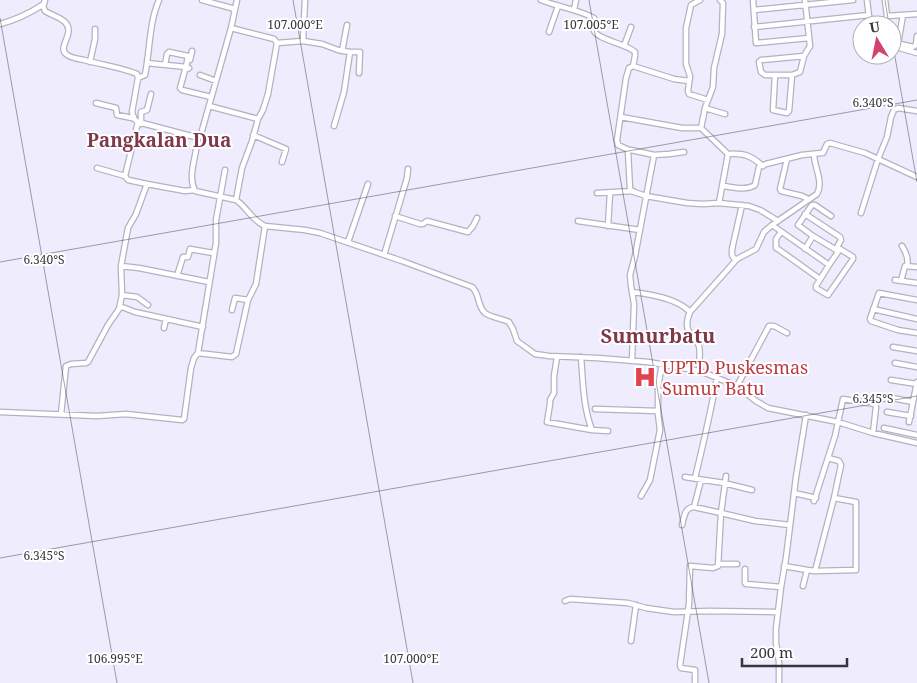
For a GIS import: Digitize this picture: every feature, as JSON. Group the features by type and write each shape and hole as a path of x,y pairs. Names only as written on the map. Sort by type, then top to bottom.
{"street":[{"path":"138,78 145,75 152,26 159,0"},
{"path":"202,0 235,9"},
{"path":"194,190 192,174 197,140 201,134 209,106 237,0"},
{"path":"303,42 305,0"},
{"path":"540,0 594,18 593,29 595,32 635,52 633,66 627,71 617,144 629,150 654,154 684,152"},
{"path":"574,10 576,0"},
{"path":"700,0 691,5 686,28 686,64 690,76 689,94 708,100"},
{"path":"701,128 705,108 713,87 714,68 722,34 723,3 720,0"},
{"path":"753,0 756,44 809,38"},
{"path":"754,10 806,3 852,0"},
{"path":"867,0 869,15"},
{"path":"885,0 887,15"},
{"path":"0,24 17,19 31,12 44,2"},
{"path":"44,2 46,12 64,21 68,27 69,32 64,47 65,54 137,74 138,78 132,112 139,123 195,137 197,140"},
{"path":"804,56 760,60 759,62 761,70 765,75 792,75 800,72 804,56 810,46 806,3"},
{"path":"549,32 558,6"},
{"path":"902,25 904,15 917,14"},
{"path":"754,27 852,17"},
{"path":"342,51 347,25"},
{"path":"624,46 631,27"},
{"path":"90,62 95,39 95,28"},
{"path":"231,28 274,38 277,43 268,94 242,168 236,200"},
{"path":"902,45 913,47 917,36"},
{"path":"277,43 303,42 322,44 342,51 360,52 360,73"},
{"path":"902,49 917,53"},
{"path":"192,51 190,68 185,70 180,88 211,97"},
{"path":"147,63 165,65 186,67 188,56 169,52 166,55 165,65"},
{"path":"334,126 344,92 350,52"},
{"path":"633,66 674,79 689,81"},
{"path":"200,75 216,80"},
{"path":"774,75 773,110 787,113 789,111 792,75"},
{"path":"126,176 142,112 148,110 151,94"},
{"path":"96,103 116,108 117,115 134,117"},
{"path":"209,106 258,119"},
{"path":"705,108 725,114"},
{"path":"861,212 887,137 894,110 898,108 917,111"},
{"path":"620,117 682,128 701,128 728,154 740,153 748,155 763,166"},
{"path":"253,135 286,149 282,162"},
{"path":"723,186 753,187 759,167 802,155 823,153 827,144 830,143 866,153 917,177"},
{"path":"629,150 630,189 633,191"},
{"path":"632,361 634,304 630,275 654,154"},
{"path":"719,203 728,154"},
{"path":"700,371 698,345 688,328 690,312 738,257 756,249 764,232 772,224 816,194 819,187 814,154"},
{"path":"787,159 781,191 808,199"},
{"path":"97,168 126,176 128,180 185,191 194,190 236,200 259,223 265,226 320,233 426,269 472,287 483,311 494,318 506,320 510,323 517,341 535,354 662,364 700,371 737,386 768,408 838,422 873,433 917,443"},
{"path":"384,255 408,169"},
{"path":"0,412 97,416 126,414 184,419 191,368 194,358 198,353 216,243 215,226 225,170"},
{"path":"61,414 66,366 88,362 119,309 122,295 121,266 128,228 136,214 147,184"},
{"path":"348,242 368,184"},
{"path":"597,193 633,191 646,196 697,204 742,205 760,210 778,221"},
{"path":"608,226 610,193"},
{"path":"805,214 840,237 841,240 837,250 829,266 816,287 828,295 853,257 840,249 837,250 798,225 799,222 805,214 811,206 815,204 831,216"},
{"path":"735,260 732,255 732,249 742,205"},
{"path":"395,216 420,224 428,221 468,232 477,218"},
{"path":"578,221 640,230"},
{"path":"772,224 829,266"},
{"path":"198,353 232,357 236,354 248,300 256,284 265,226"},
{"path":"781,232 776,239 778,249 820,279"},
{"path":"805,249 813,236"},
{"path":"901,281 908,260 902,246"},
{"path":"177,276 184,257 188,256 190,250 214,253"},
{"path":"121,266 209,282"},
{"path":"907,266 917,267"},
{"path":"895,280 917,283"},
{"path":"632,292 656,296 681,304 690,312"},
{"path":"917,300 879,292 870,319 898,330 917,333"},
{"path":"122,295 137,297 148,306"},
{"path":"232,310 235,298 248,300"},
{"path":"122,307 135,312 202,327"},
{"path":"873,309 917,319"},
{"path":"164,328 166,319"},
{"path":"737,386 769,326 774,326 787,333"},
{"path":"893,347 917,351"},
{"path":"556,357 554,393 550,400 547,422 608,431"},
{"path":"581,357 585,404 592,430"},
{"path":"895,363 917,367"},
{"path":"642,496 650,480 660,430 658,391 662,364"},
{"path":"695,478 704,435 709,422 717,377"},
{"path":"891,380 917,383 909,422"},
{"path":"658,391 683,391"},
{"path":"887,397 914,402"},
{"path":"794,493 815,500 843,399 875,404 873,433"},
{"path":"595,410 658,411"},
{"path":"887,412 911,416"},
{"path":"779,683 779,662 775,639 806,415"},
{"path":"884,428 917,434"},
{"path":"815,571 834,498 840,465 839,462 828,458"},
{"path":"718,564 719,533 726,476"},
{"path":"685,477 752,490"},
{"path":"694,507 701,480"},
{"path":"784,566 815,571 856,570 856,502 834,498"},
{"path":"682,525 688,508 694,507 755,521 790,525"},
{"path":"695,683 695,670 681,668 680,665 690,594 690,566 716,567 718,564 736,564"},
{"path":"745,569 746,584 781,587"},
{"path":"803,586 807,570"},
{"path":"565,601 570,599 628,603 674,612 778,612"},
{"path":"631,641 636,606"}],"place":[{"name":"UPTD Puskesmas Sumur Batu","path":"645,377"}],"district":[{"name":"Pangkalan Dua","path":"159,140"},
{"name":"Sumurbatu","path":"658,335"}]}
